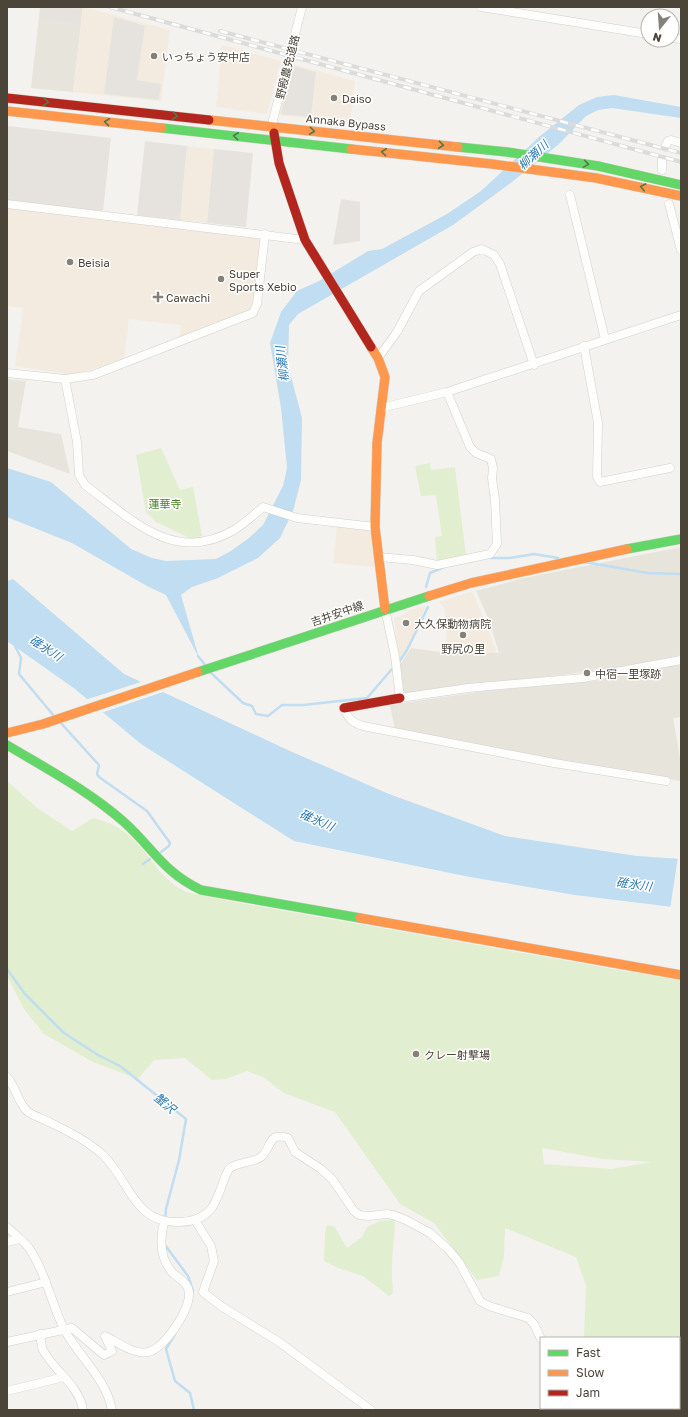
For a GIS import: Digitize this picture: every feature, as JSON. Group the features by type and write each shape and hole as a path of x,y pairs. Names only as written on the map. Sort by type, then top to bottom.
{"main road":[{"name":"Annaka Bypass","path":"7,98 507,152 598,166 681,185"},
{"path":"7,111 535,169 596,178 681,196"},
{"path":"273,126 278,163 305,240 378,358 385,377 376,443 375,527 385,609"},
{"name":"吉井安中線","path":"7,733 37,726 385,609 471,583 522,571 681,539"},
{"path":"344,708 400,698"},
{"path":"7,745 115,815 134,831 167,869 182,881 201,890 681,975"}],"street":[{"name":"野殿農免道路","path":"273,126 273,120 302,7"},
{"path":"481,7 640,33"},
{"path":"665,147 668,141 671,140 681,143"},
{"path":"662,160 662,170"},
{"path":"570,195 605,339"},
{"path":"7,204 305,240"},
{"path":"669,204 681,250"},
{"path":"7,373 65,379 93,375 253,313 258,304 265,234"},
{"path":"378,358 397,332 419,291 473,252 482,249 494,255 500,264 534,365"},
{"path":"381,408 447,392 534,365 584,346 681,315"},
{"path":"584,346 598,423 597,477 600,482 670,468"},
{"path":"65,379 77,442 79,475 85,485 144,529 159,537 178,542 192,543 206,541 234,530 263,507 296,517 375,527"},
{"path":"379,557 413,560 437,565 490,554 496,544 495,500 491,459 476,453 470,447 447,392"},
{"path":"385,609 395,656 400,698 468,688 583,678 681,660"},
{"path":"344,708 351,722 364,726 554,763 666,781"},
{"path":"7,1077 23,1106 28,1112 56,1125 97,1150 117,1171 136,1202 147,1215 164,1222 186,1222 195,1220 210,1211 215,1204 229,1169 239,1163 258,1159 266,1152 271,1140 282,1136 288,1138 295,1152 332,1179 354,1210 359,1214 369,1216 387,1214 393,1215 430,1233 448,1249 459,1262 480,1301 489,1306 528,1318 534,1324 540,1337"},
{"path":"195,1220 211,1246 214,1261 203,1292 221,1306 280,1342 371,1410"},
{"path":"7,1342 64,1328 72,1328 104,1355 112,1351 105,1336 123,1346 139,1351 148,1352 154,1349 175,1327 185,1308 189,1295 185,1283 170,1270 163,1256 161,1246 164,1222"},
{"path":"7,1227 28,1246 46,1282 64,1328 102,1384 108,1396 112,1410"},
{"path":"7,1242 20,1239"},
{"path":"7,1292 46,1282"},
{"path":"40,1334 43,1349 78,1396 83,1410"},
{"path":"7,1392 64,1377"}],"shaded area":[{"path":"40,7 83,7 73,92 31,88"},
{"path":"42,7 64,7 81,10 80,24 40,19"},
{"path":"83,7 170,30 161,101 73,92"},
{"path":"114,17 145,26 137,80 161,84 159,100 104,94"},
{"path":"222,45 281,61 267,114 216,107"},
{"path":"292,64 355,81 350,123 279,115"},
{"path":"292,66 316,72 311,117 281,114"},
{"path":"8,126 111,138 103,211 7,201"},
{"path":"145,141 187,146 180,220 137,215"},
{"path":"187,146 214,149 207,223 180,220"},
{"path":"214,149 253,153 246,227 207,223"},
{"path":"341,199 360,202 360,241 333,245"},
{"path":"7,207 258,238 261,241 254,310 179,339 181,325 129,319 124,360 71,375 15,366 23,308 7,306"},
{"path":"7,379 26,381 18,427 61,434 70,474 7,451"},
{"path":"337,526 367,529 372,534 375,567 333,563"},
{"path":"681,547 681,655 627,666 563,675 468,684 406,693 402,690 399,666 411,648 447,653 499,653 489,620 476,591 524,578"},
{"path":"472,591 497,653 447,653 445,609 439,602"},
{"path":"426,606 406,651 399,660 394,618 405,615 409,610"},
{"path":"681,664 681,717 673,718 681,763 681,781 594,768 395,730 390,705 484,691 594,681"}],"green space":[{"name":"蓮華寺","path":"161,448 180,490 193,487 202,536 190,538 156,522 146,512 136,455"},
{"path":"430,463 431,470 455,467 466,556 437,562 435,537 442,536 436,495 421,496 415,466"},
{"path":"7,781 36,807 72,831 93,818 110,824 123,831 134,840 170,881 182,890 190,893 681,980 681,1410 568,1410 680,1409 680,1337 584,1337 586,1286 576,1257 505,1228 504,1257 499,1276 477,1280 434,1223 400,1204 335,1112 284,1093 263,1077 247,1071 226,1079 212,1080 185,1058 154,1060 138,1079 93,1062 44,1034 24,1009 7,976","holes":["542,1148 603,1159 652,1162 611,1169 544,1164"]},
{"path":"395,1219 392,1270 393,1293 389,1296 363,1276 338,1268 324,1261 325,1234 327,1225 334,1226 347,1248 362,1237 367,1227 380,1221"}],"water":[{"name":"柳瀬川","path":"614,95 681,107 681,118 612,108 598,110 586,116 559,144 512,182 453,225 298,314 289,325 288,365 302,418 301,480 293,511 280,538 258,558 218,578 192,587 181,595 199,658 166,595 147,586 72,543 7,517 7,468 51,482 131,549 152,558 166,561 216,559 231,551 249,538 263,525 283,486 287,468 281,408 270,343 281,312 297,291 319,281 368,251 382,249 447,214 481,191 539,137 579,105 597,97"},
{"name":"碓氷川","path":"13,579 124,674 290,751 389,794 505,836 637,856 681,859 681,908 575,895 470,877 294,841 141,744 75,689 7,641 7,581"}],"pier":[{"path":"144,681 166,691 101,713 85,700"},
{"path":"678,857 681,857 681,910 670,909"}],"waterway":[{"path":"490,558 510,558 534,554 558,558"},
{"path":"584,562 648,573 681,574"},
{"path":"426,587 430,573 444,567"},
{"path":"399,662 407,650 428,607"},
{"path":"14,644 21,658 19,674 54,716"},
{"path":"198,656 206,666"},
{"path":"210,672 243,703 252,706 256,714 268,716 282,705 303,705 367,698 392,669"},
{"path":"59,721 99,765 97,774 99,777 147,811 170,843 169,846 161,852"},
{"path":"143,864 150,859"},
{"name":"蟹沢","path":"7,969 25,994 64,1033 98,1055 120,1066 186,1119 179,1160 166,1209 165,1220"},
{"name":"蟹沢","path":"165,1245 188,1276 193,1291"},
{"name":"蟹沢","path":"175,1334 166,1349 175,1381 190,1393 194,1410"}],"railway":[{"path":"110,7 681,162"},
{"path":"220,31 681,153"}],"traffic: fast":[{"path":"162,128 351,149"},
{"path":"458,147 507,152 598,166 681,185"},
{"path":"627,549 681,539"},
{"path":"198,672 429,596"},
{"path":"7,745 97,800 124,822 159,859 177,875 201,890 360,918"}],"traffic: slow":[{"path":"7,111 162,128"},
{"path":"209,120 458,147"},
{"path":"351,149 492,164 596,178 681,196"},
{"path":"371,347 378,358 385,377 377,443 375,527 385,609"},
{"path":"429,596 471,583 627,549"},
{"path":"7,733 43,724 198,672"},
{"path":"360,918 681,975"}],"traffic: jam":[{"path":"7,98 209,120"},
{"path":"274,133 279,163 305,240 371,347"},
{"path":"344,708 400,698"}],"place":[{"name":"いっちょう安中店","path":"154,56"},
{"name":"Daiso","path":"334,98"},
{"name":"Beisia","path":"70,262"},
{"name":"Super Sports Xebio","path":"221,279"},
{"name":"Cawachi","path":"158,297"},
{"name":"大久保動物病院","path":"406,623"},
{"name":"野尻の里","path":"463,635"},
{"name":"中宿一里塚跡","path":"587,673"},
{"name":"クレー射撃場","path":"416,1054"}]}
